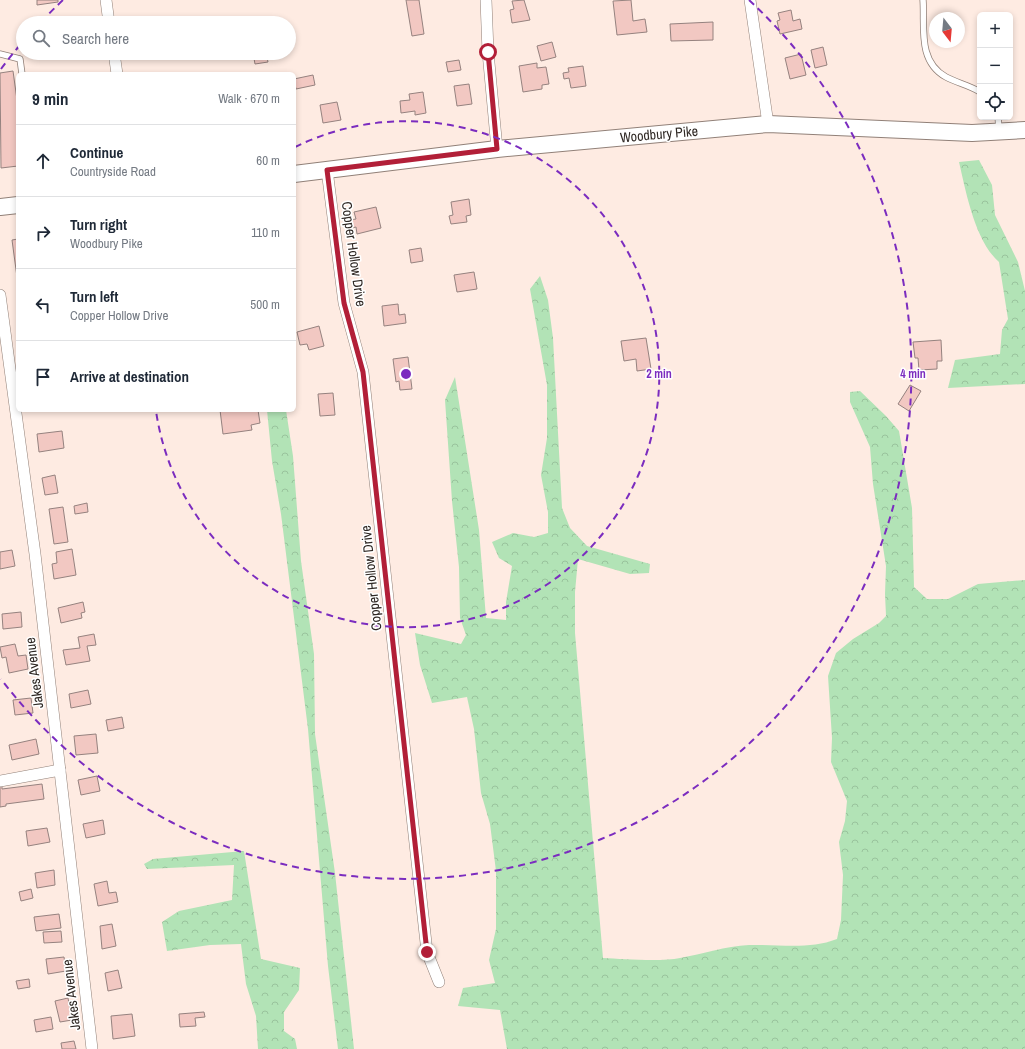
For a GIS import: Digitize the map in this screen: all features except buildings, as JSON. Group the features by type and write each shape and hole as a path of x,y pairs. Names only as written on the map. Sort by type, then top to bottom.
{"street":[{"path":"106,0 108,16"},
{"path":"486,0 488,52 497,149"},
{"path":"750,0 768,124"},
{"path":"115,60 117,72"},
{"name":"Woodbury Pike","path":"296,174 497,149 768,124 972,133 998,124 1025,130"},
{"name":"Copper Hollow Drive","path":"327,170 344,303 363,372 427,952 439,982"},
{"path":"0,207 16,205"},
{"name":"Jakes Avenue","path":"0,295 36,562 92,1049"},
{"path":"0,781 60,770"}],"lane":[{"path":"923,0 925,52 930,62 945,77 977,91"},
{"path":"0,54 16,58"},
{"path":"20,60 22,72"}],"green space":[{"path":"979,160 992,185 995,215 1018,262 1025,291 1025,384 948,388 955,360 1000,354 1002,330 1008,319 999,262 984,242 978,229 968,201 959,162"},
{"path":"540,276 548,300 553,338 562,508 570,528 587,546 650,564 649,573 630,574 578,559 575,592 575,633 603,958 663,960 723,948 749,945 793,946 816,944 837,939 841,920 843,875 839,842 845,821 847,801 831,762 832,738 828,676 836,653 853,639 879,623 886,616 886,566 873,484 870,447 850,402 850,392 860,391 899,431 912,508 914,587 927,599 948,599 978,584 1025,580 1025,1049 507,1049 500,1010 458,1006 463,988 495,983 489,960 496,929 496,871 490,824 481,793 474,729 467,697 432,703 420,665 415,633 461,644 466,635 460,618 459,567 452,501 445,400 455,377 479,530 486,618 506,620 506,602 512,566 499,558 492,542 513,533 534,537 548,533 548,512 541,475 547,438 547,385 530,289"},
{"path":"267,412 286,412 293,456 301,561 314,654 315,734 335,873 354,1049 338,1049 328,966 308,729 281,514 272,461"},
{"path":"244,851 261,959 300,968 299,990 284,1012 284,1031 295,1039 297,1049 258,1049 256,1016 246,984 241,944 210,945 167,951 162,922 179,911 232,900 234,865 147,869 144,864 153,859"}],"route":[{"path":"427,952 363,372 344,303 327,170 497,149 488,52"}]}
